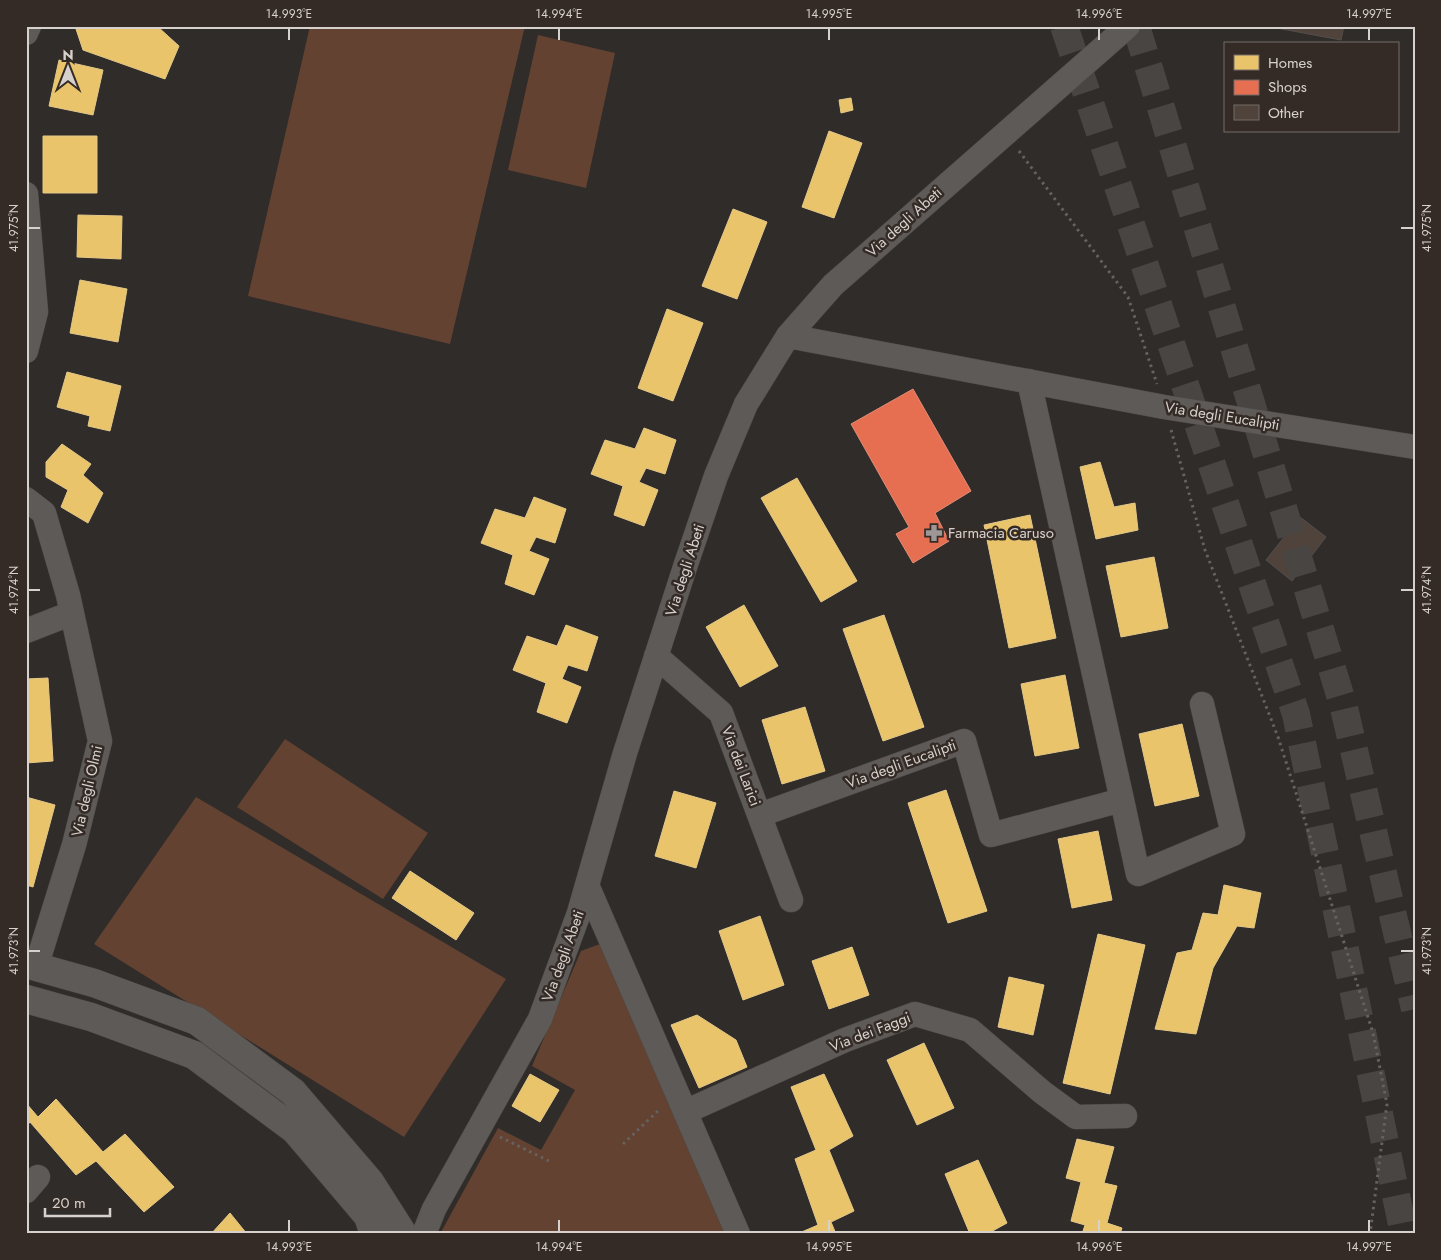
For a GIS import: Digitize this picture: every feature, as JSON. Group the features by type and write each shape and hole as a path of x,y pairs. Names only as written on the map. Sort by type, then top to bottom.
{"street":[{"path":"26,33 30,26"},
{"name":"Via degli Abeti","path":"424,1234 434,1209 540,1019 579,913 625,753 716,476 746,404 788,336 833,285 1128,26"},
{"path":"26,194 36,312 26,351"},
{"name":"Via degli Eucalipti","path":"788,336 1164,407 1415,448"},
{"path":"1029,381 1138,874 1232,834 1202,704"},
{"name":"Via degli Olmi","path":"26,499 44,513 68,595 100,741 74,845 31,965"},
{"path":"26,631 72,613"},
{"name":"Via dei Larici","path":"656,656 721,713 791,900"},
{"name":"Via degli Eucalipti","path":"760,815 964,741 991,834 1122,800"},
{"path":"587,885 738,1234"},
{"path":"31,965 94,983 197,1021 293,1092 306,1124 368,1216 374,1234"},
{"path":"108,1024 122,993"},
{"path":"26,999 92,1017 194,1056 306,1124 370,1182 403,1234"},
{"name":"Via dei Faggi","path":"681,1103 915,1014 970,1030 1042,1092 1076,1117 1125,1116"}],"path":[{"path":"1005,133 1128,297 1164,407 1205,550 1278,737 1373,1033 1388,1104 1370,1234"},
{"path":"623,1144 681,1103"},
{"path":"480,1127 549,1161"}],"shaded area":[{"path":"310,26 525,26 450,344 248,296"},
{"path":"538,35 615,53 586,188 508,170"},
{"path":"285,739 428,833 383,899 237,807"},
{"path":"196,797 506,979 404,1137 94,944"},
{"path":"600,944 729,1234 440,1234 498,1128 541,1150 575,1090 532,1066 581,951"}],"building: Homes":[{"path":"75,26 157,26 179,46 165,79 83,50"},
{"path":"59,60 103,70 93,115 49,106"},
{"path":"851,98 853,110 841,113 839,100"},
{"path":"829,131 862,143 834,218 802,207"},
{"path":"43,136 97,136 97,193 43,193"},
{"path":"733,209 767,222 737,299 702,286"},
{"path":"78,215 122,216 121,259 77,257"},
{"path":"80,280 127,289 118,342 70,333"},
{"path":"667,309 703,323 673,401 638,388"},
{"path":"67,372 121,386 110,431 88,426 90,416 57,407"},
{"path":"644,428 676,440 665,474 646,468 639,482 658,490 644,526 614,515 623,486 591,474 605,440 635,449"},
{"path":"62,444 91,464 83,475 103,493 88,523 61,507 68,490 46,477 46,462"},
{"path":"1100,462 1114,507 1135,503 1138,530 1096,539 1080,467"},
{"path":"797,478 857,581 821,602 761,498"},
{"path":"534,497 566,509 555,543 536,537 529,551 549,559 534,595 505,584 513,555 481,543 495,509 525,518"},
{"path":"1030,515 1056,638 1009,648 984,525"},
{"path":"1154,557 1168,628 1121,637 1106,566"},
{"path":"744,605 778,666 740,687 706,627"},
{"path":"884,615 924,727 883,741 843,629"},
{"path":"566,625 598,637 587,671 568,665 562,679 581,687 567,723 537,712 546,683 513,670 527,636 557,646"},
{"path":"1065,675 1079,748 1035,756 1021,684"},
{"path":"48,678 53,761 26,763 26,679"},
{"path":"805,707 825,771 782,784 762,720"},
{"path":"1182,724 1199,796 1155,806 1139,734"},
{"path":"946,790 987,911 948,923 908,803"},
{"path":"674,791 716,803 696,868 655,856"},
{"path":"26,797 55,805 33,887 26,885"},
{"path":"1098,831 1112,900 1072,908 1058,839"},
{"path":"410,871 474,913 456,940 392,898"},
{"path":"1224,885 1261,893 1254,928 1237,926 1213,968 1196,1034 1155,1029 1177,953 1192,950 1203,913 1218,915"},
{"path":"760,916 784,985 743,1000 719,931"},
{"path":"1098,934 1145,945 1110,1094 1063,1083"},
{"path":"852,947 869,995 829,1009 812,961"},
{"path":"1009,977 1044,985 1033,1035 998,1027"},
{"path":"697,1015 736,1040 747,1067 699,1088 671,1025"},
{"path":"924,1043 954,1108 917,1125 887,1060"},
{"path":"530,1074 559,1090 540,1122 512,1106"},
{"path":"824,1074 853,1136 829,1150 854,1211 831,1222 836,1234 797,1234 818,1225 795,1159 816,1150 791,1087"},
{"path":"56,1099 103,1152 125,1134 174,1187 144,1212 96,1161 76,1175 30,1122 26,1127 26,1103 38,1117"},
{"path":"1077,1139 1114,1147 1104,1183 1117,1186 1107,1223 1122,1228 1120,1234 1082,1234 1085,1225 1071,1221 1081,1182 1066,1178"},
{"path":"978,1160 1007,1223 987,1234 970,1234 945,1174"},
{"path":"230,1213 247,1234 211,1234"}],"building: Shops":[{"path":"913,389 971,491 935,513 949,541 913,563 896,534 909,527 851,424"}],"building: Other":[{"path":"1266,26 1344,26 1341,40"},
{"path":"1300,517 1326,537 1292,581 1266,560"}],"tunnel":[{"path":"1064,26 1296,714 1404,1234"},
{"path":"1136,26 1344,708 1415,1009"}],"place":[{"name":"Farmacia Caruso","path":"934,533"}]}
